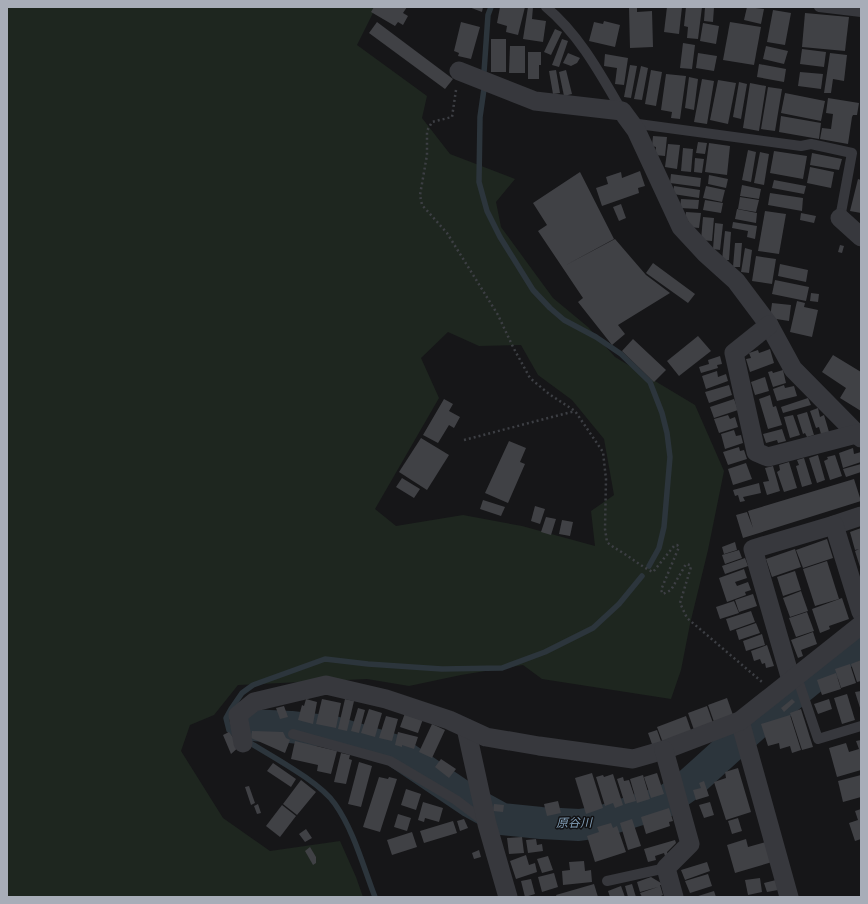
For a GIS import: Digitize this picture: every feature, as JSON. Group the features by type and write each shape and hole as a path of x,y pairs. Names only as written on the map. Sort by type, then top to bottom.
{"street":[{"path":"459,71 535,101 627,117 636,130 681,228 706,254 736,281 769,325 793,368 858,436"},
{"path":"840,218 861,236"},
{"path":"769,325 734,353 756,452 768,457 858,436"},
{"path":"794,678 753,549 861,516"},
{"path":"834,525 861,612"},
{"path":"243,744 238,715 254,702 326,685 386,699 449,720 486,737 633,759 664,750 740,721 776,694 861,625"},
{"path":"740,721 789,897"},
{"path":"466,728 487,824 508,897"},
{"path":"664,750 690,844 666,868 674,897"}],"lane":[{"path":"546,7 557,16 579,44 627,117 800,146 811,144 852,153 840,218"},
{"path":"819,7 861,12"},
{"path":"794,678 818,739 861,726"},
{"path":"293,734 390,761 456,800 487,824"},
{"path":"607,881 666,868"}],"path":[{"path":"459,71 452,117 432,122 427,131 427,155 420,195 422,205 447,233 498,315 513,348 530,378 549,394 575,411 603,452 606,499 605,529 607,542 614,549 622,552 653,572 674,546 677,545 679,547 661,590 663,594 671,590 686,564 690,564 691,567 680,603 687,618 776,694"},
{"path":"464,440 575,411"}],"shaded area":[{"path":"7,7 376,7 357,45 427,96 422,118 450,154 515,179 496,202 501,227 553,298 588,327 615,357 695,405 724,471 681,670 671,699 542,679 523,665 461,675 409,686 367,679 238,685 214,715 190,725 181,751 223,818 270,851 340,841 363,897 7,897","holes":["448,332 479,346 521,345 538,375 572,400 604,439 614,495 591,511 595,546 522,526 463,515 396,526 375,509 439,398 421,358"]}],"building":[{"path":"374,7 407,7 403,13 408,16 403,25 398,22 395,26 371,12"},
{"path":"469,7 483,7 482,12"},
{"path":"500,7 525,7 518,35 506,32 507,26 497,23"},
{"path":"528,7 533,7 532,19 546,21 543,42 523,39"},
{"path":"629,7 637,7 637,12 652,11 653,47 630,48"},
{"path":"667,7 682,7 679,34 664,32"},
{"path":"686,7 702,7 698,39 687,38 688,27 684,26"},
{"path":"705,7 714,7 713,22 704,21"},
{"path":"747,7 764,9 761,24 744,20"},
{"path":"773,10 791,13 785,45 767,42"},
{"path":"805,13 849,17 845,51 802,47"},
{"path":"604,21 620,25 615,47 589,41 594,22 603,24"},
{"path":"377,22 453,79 445,89 369,33"},
{"path":"461,22 480,27 471,59 458,56 459,53 454,51"},
{"path":"730,22 761,27 754,65 723,60"},
{"path":"703,23 719,26 716,44 700,41"},
{"path":"555,29 562,32 551,55 544,52"},
{"path":"491,39 506,39 506,72 491,72"},
{"path":"562,39 568,41 559,67 552,65"},
{"path":"683,43 695,45 692,69 680,68"},
{"path":"510,46 525,46 525,73 509,73"},
{"path":"766,46 788,51 784,64 763,59"},
{"path":"802,49 826,52 824,67 800,64"},
{"path":"528,52 541,52 539,79 528,79"},
{"path":"568,53 580,58 577,63 571,66 563,63"},
{"path":"698,53 717,56 714,71 696,68"},
{"path":"830,53 847,55 844,81 833,79 831,93 824,93"},
{"path":"605,54 628,58 624,85 615,84 617,68 604,66"},
{"path":"759,64 786,69 784,82 757,77"},
{"path":"630,65 637,66 631,98 624,97"},
{"path":"641,66 648,68 642,100 634,99"},
{"path":"556,70 560,93 553,94 549,71"},
{"path":"566,70 572,94 564,96 559,72"},
{"path":"651,70 662,72 656,106 645,104"},
{"path":"800,72 823,74 821,89 798,86"},
{"path":"666,74 686,76 680,119 671,118 672,112 661,110"},
{"path":"689,77 698,79 694,110 685,108"},
{"path":"702,79 714,81 707,124 694,122"},
{"path":"718,80 736,83 728,124 710,120"},
{"path":"739,82 747,84 741,119 733,117"},
{"path":"750,83 766,86 759,131 743,128"},
{"path":"768,87 782,89 775,131 761,129"},
{"path":"785,93 825,101 821,121 781,113"},
{"path":"828,98 859,103 857,115 853,115 852,117 848,144 820,139 822,128 831,129 833,114 826,113"},
{"path":"781,116 821,123 819,139 779,132"},
{"path":"653,136 667,137 665,156 655,155 656,147 652,146"},
{"path":"698,142 707,143 705,154 696,153"},
{"path":"709,143 730,146 727,175 705,172"},
{"path":"668,144 680,145 677,169 665,167"},
{"path":"683,148 693,149 691,172 681,171"},
{"path":"748,150 756,152 751,182 742,180"},
{"path":"774,151 807,156 803,179 770,173"},
{"path":"760,152 769,154 764,185 754,183"},
{"path":"812,153 842,159 839,170 810,165"},
{"path":"695,158 704,159 702,173 694,172"},
{"path":"810,167 834,172 831,188 807,183"},
{"path":"640,171 645,186 638,188 639,193 602,206 596,188 608,184 606,177 621,172 622,178"},
{"path":"580,172 614,239 566,265 615,239 646,275 670,293 618,325 625,334 612,345 578,302 583,298 538,231 547,225 533,203"},
{"path":"671,174 701,178 700,187 670,183"},
{"path":"709,175 728,179 726,188 708,184"},
{"path":"858,179 861,180 861,213 850,211"},
{"path":"774,180 806,186 804,194 772,188"},
{"path":"742,185 761,189 759,199 740,196"},
{"path":"674,186 700,190 699,198 673,194"},
{"path":"706,186 725,190 722,202 703,198"},
{"path":"770,193 803,198 802,211 768,205"},
{"path":"740,197 759,200 756,212 738,209"},
{"path":"681,199 699,200 698,209 680,208"},
{"path":"705,200 723,203 721,213 703,210"},
{"path":"621,204 626,218 619,221 613,207"},
{"path":"737,209 757,213 756,223 735,219"},
{"path":"765,211 786,214 779,254 758,251"},
{"path":"686,212 701,213 699,228 689,227 689,221 685,221"},
{"path":"801,213 816,216 814,223 800,220"},
{"path":"703,217 714,218 712,241 701,240"},
{"path":"733,222 757,226 755,239 747,237 748,231 732,228"},
{"path":"715,223 723,224 720,250 713,249"},
{"path":"725,231 731,232 729,260 722,260"},
{"path":"735,243 742,243 740,267 733,267"},
{"path":"840,245 844,246 842,253 838,252"},
{"path":"745,248 752,250 749,273 741,272"},
{"path":"756,256 776,259 772,284 752,281"},
{"path":"653,263 695,294 688,303 646,273"},
{"path":"780,264 808,270 806,282 778,276"},
{"path":"775,280 809,287 806,301 772,294"},
{"path":"811,293 819,294 818,302 810,301"},
{"path":"797,301 805,303 804,307 818,310 812,337 790,332"},
{"path":"772,303 791,305 789,321 770,318"},
{"path":"698,336 711,351 679,376 667,361"},
{"path":"633,339 666,370 654,382 622,351"},
{"path":"770,349 774,363 750,372 746,359 751,358 749,353 758,350 759,353"},
{"path":"833,355 861,372 861,411 840,398 846,388 822,372"},
{"path":"720,356 722,364 717,365 718,368 701,373 699,367 709,364 708,360"},
{"path":"783,370 786,383 773,387 768,372 772,371 773,373"},
{"path":"717,371 718,377 726,374 728,381 706,389 702,376"},
{"path":"765,377 769,391 755,395 751,382"},
{"path":"729,385 732,395 709,403 705,392"},
{"path":"784,385 785,388 794,386 797,396 777,401 773,389"},
{"path":"770,395 773,407 776,406 782,425 768,429 759,399"},
{"path":"808,398 811,405 783,413 781,407"},
{"path":"444,399 453,404 449,411 460,417 454,428 449,425 438,443 423,435"},
{"path":"734,399 738,410 714,418 710,407"},
{"path":"818,408 820,417 824,415 829,432 821,434 819,427 816,428 810,411"},
{"path":"807,412 814,435 807,437 805,433 803,434 797,415"},
{"path":"728,415 730,419 735,417 738,427 719,433 714,419"},
{"path":"793,415 800,435 790,438 784,417"},
{"path":"782,429 786,441 778,443 777,440 766,443 763,434"},
{"path":"734,430 736,436 741,435 743,443 725,449 721,434"},
{"path":"421,438 449,455 427,490 399,472"},
{"path":"509,441 526,448 520,462 525,464 508,503 485,493"},
{"path":"739,447 740,451 744,450 747,459 728,465 723,452"},
{"path":"853,448 854,454 861,452 861,462 843,468 839,453"},
{"path":"818,455 825,480 817,483 809,458"},
{"path":"835,455 842,476 830,480 824,461 828,459 827,457"},
{"path":"804,458 812,484 802,487 796,466 799,465 797,460"},
{"path":"789,462 797,488 784,492 777,472 780,470 779,465"},
{"path":"746,463 752,479 733,485 728,469"},
{"path":"861,464 861,472 846,477 843,469"},
{"path":"773,466 780,491 767,495 763,482 769,481 765,468"},
{"path":"402,478 420,489 414,498 396,487"},
{"path":"854,479 861,501 743,538 736,515 747,512 753,528 748,511"},
{"path":"759,483 761,493 743,497 745,501 740,502 738,495 735,496 733,490"},
{"path":"483,500 505,507 501,516 480,509"},
{"path":"535,506 545,509 540,524 531,521"},
{"path":"546,517 556,519 551,535 541,532"},
{"path":"562,520 573,522 570,536 559,534"},
{"path":"861,528 861,570 855,551 859,549 855,550 850,532"},
{"path":"827,539 833,558 803,568 796,550"},
{"path":"735,542 737,550 724,554 722,547"},
{"path":"795,549 801,567 772,577 766,559"},
{"path":"739,550 742,558 725,564 722,555"},
{"path":"745,558 748,566 725,574 722,566"},
{"path":"827,561 839,599 815,606 803,569"},
{"path":"744,569 747,578 735,582 737,586 748,582 751,590 745,592 746,595 727,602 719,578"},
{"path":"795,571 801,590 783,596 777,577"},
{"path":"801,591 808,611 790,617 783,598"},
{"path":"753,594 757,606 739,612 735,600"},
{"path":"842,598 849,619 829,626 830,629 820,633 812,609"},
{"path":"734,601 739,613 720,619 716,607"},
{"path":"751,611 755,622 730,631 726,619"},
{"path":"807,612 814,631 796,637 789,618"},
{"path":"756,623 760,633 739,640 736,630"},
{"path":"813,632 817,644 801,650 803,656 798,658 791,640"},
{"path":"762,634 765,645 746,651 743,641"},
{"path":"767,645 774,666 766,668 765,663 762,664 760,659 754,661 751,651"},
{"path":"861,660 861,681 857,682 851,664"},
{"path":"850,664 856,683 841,688 835,669"},
{"path":"836,673 841,689 822,695 817,680"},
{"path":"861,691 861,711 855,692"},
{"path":"847,694 855,720 842,724 834,698"},
{"path":"727,698 733,715 714,722 708,705"},
{"path":"306,699 317,702 313,724 298,720 302,705 304,706"},
{"path":"322,699 341,703 336,728 316,724"},
{"path":"345,699 354,701 347,731 338,729"},
{"path":"792,699 795,702 784,712 781,708"},
{"path":"829,699 832,709 818,714 814,704"},
{"path":"284,706 288,717 280,719 276,708"},
{"path":"707,706 713,723 694,730 688,713"},
{"path":"358,708 365,710 359,733 351,731"},
{"path":"369,709 382,713 375,737 361,733"},
{"path":"801,709 813,747 802,750 790,713"},
{"path":"405,713 423,719 418,733 400,727"},
{"path":"790,715 801,750 792,753 790,746 780,749 779,743 768,746 761,724"},
{"path":"386,716 398,719 392,741 379,738"},
{"path":"686,716 692,733 663,743 657,727"},
{"path":"432,724 445,730 432,758 419,752"},
{"path":"657,730 662,744 653,747 648,733"},
{"path":"252,731 283,732 286,738 290,740 285,753 251,738"},
{"path":"229,732 240,746 231,754 223,735"},
{"path":"398,732 418,737 414,749 402,745 402,747 395,745"},
{"path":"861,740 861,770 837,777 829,748 846,743 849,752 859,749 856,741"},
{"path":"295,741 337,751 331,774 317,771 318,765 291,759"},
{"path":"341,753 350,755 349,759 352,760 346,784 334,782"},
{"path":"441,759 456,769 449,778 435,767"},
{"path":"359,762 372,766 361,807 348,804"},
{"path":"273,763 296,779 291,787 267,771"},
{"path":"738,768 751,812 726,820 714,782 726,778 725,772"},
{"path":"592,773 603,808 586,814 575,778"},
{"path":"657,773 664,794 651,798 644,777"},
{"path":"613,774 623,805 615,808 613,803 605,806 596,777 603,775 604,777"},
{"path":"643,775 650,799 637,803 630,779"},
{"path":"861,775 861,797 843,802 838,781"},
{"path":"379,777 397,779 380,832 363,827"},
{"path":"623,777 624,781 629,780 636,801 625,804 617,779"},
{"path":"301,780 316,792 297,815 283,804"},
{"path":"704,781 709,796 696,800 693,790 701,788 699,783"},
{"path":"249,786 255,803 251,805 245,787"},
{"path":"406,789 421,794 416,810 401,805"},
{"path":"558,801 561,813 547,816 544,804"},
{"path":"423,802 443,808 439,822 425,818 424,822 418,820"},
{"path":"710,802 714,815 704,818 699,805"},
{"path":"258,804 261,813 257,814 254,806"},
{"path":"494,804 504,805 503,812 493,811"},
{"path":"282,805 296,816 280,837 266,826"},
{"path":"669,808 673,821 669,822 670,826 646,834 641,817"},
{"path":"861,809 861,839 855,841 849,823 858,820 855,811"},
{"path":"398,814 411,818 407,831 394,827"},
{"path":"738,818 742,831 732,834 728,821"},
{"path":"464,819 468,828 460,831 457,821"},
{"path":"632,819 641,846 628,850 620,823"},
{"path":"453,821 457,833 424,843 420,831"},
{"path":"611,823 613,828 617,826 626,852 595,862 587,836 599,832 597,827"},
{"path":"306,829 312,838 305,842 299,834"},
{"path":"412,832 417,847 392,855 387,840"},
{"path":"522,837 524,853 509,854 507,838"},
{"path":"536,839 537,845 542,844 543,851 528,853 526,840"},
{"path":"746,839 748,847 766,842 772,862 735,873 727,845"},
{"path":"675,840 676,843 667,852 668,855 665,856 664,853 655,856 656,860 648,862 644,849"},
{"path":"310,847 316,857 316,863 313,865 305,851"},
{"path":"479,850 481,857 474,859 472,853"},
{"path":"526,855 529,865 535,863 537,872 516,879 510,861"},
{"path":"548,856 553,870 542,873 537,859"},
{"path":"584,861 585,871 591,870 592,882 563,885 562,871 570,870 569,862"},
{"path":"707,862 710,871 685,880 681,870"},
{"path":"554,873 558,887 542,892 538,877"},
{"path":"708,874 712,886 690,893 685,881"},
{"path":"651,877 661,883 662,885 660,885 663,895 659,897 642,897 640,893 658,887 640,892 637,882"},
{"path":"760,878 762,892 748,895 745,880"},
{"path":"531,879 535,894 525,897 521,881"},
{"path":"776,880 778,890 767,892 764,883"},
{"path":"594,884 598,897 557,897 556,895"},
{"path":"632,884 636,897 628,897 625,886"},
{"path":"621,886 625,897 610,897 608,891"},
{"path":"714,891 716,897 695,897"}],"waterway":[{"path":"484,72 488,15 491,7"},
{"path":"484,89 480,117 479,182 487,211 500,237 533,290 550,308 564,320 596,337 621,354 650,382 662,413 667,433 670,457 664,527 659,548 649,566"},
{"path":"236,735 229,730 226,718 242,693 253,685 325,659 368,664 442,669 502,668 545,652 593,628 619,604 642,576"},
{"name":"原谷川","path":"250,725 291,727 334,732 394,750 471,802 502,819 579,825 600,822 666,801 686,787 758,722 849,648 861,643"},
{"path":"247,741 307,778 328,795 342,814 348,826 375,897"}]}
